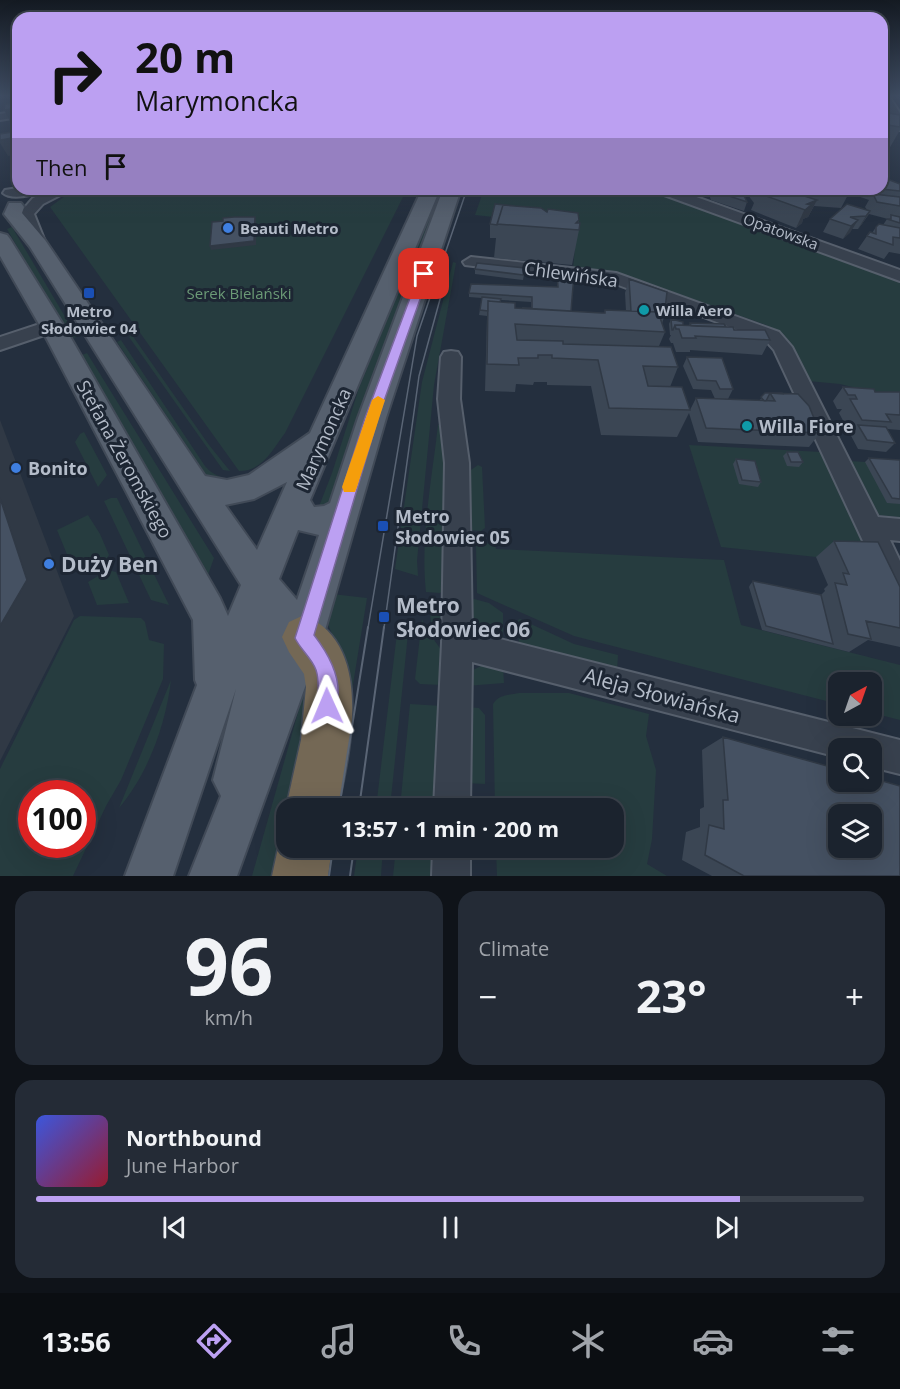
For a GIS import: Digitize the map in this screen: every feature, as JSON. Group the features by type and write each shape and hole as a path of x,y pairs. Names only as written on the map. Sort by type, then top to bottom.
{"highway":[{"path":"304,638 322,661 329,690 325,740 314,798"},
{"path":"300,876 303,858"}],"main road":[{"name":"Marymoncka","path":"149,876 216,689 428,195"},
{"name":"Marymoncka","path":"216,867 286,690 372,418 451,195"},
{"name":"Stefana Żeromskiego","path":"9,202 13,214 38,243 193,484 261,584 304,638"},
{"name":"Stefana Żeromskiego","path":"0,239 52,326 211,617 216,689"},
{"path":"193,484 216,493 237,492 254,487 290,465 324,435"},
{"path":"295,501 300,515 315,522 330,520 342,511"},
{"path":"216,867 267,642 269,619 261,584"}],"street":[{"path":"9,202 24,195"},
{"path":"9,202 36,195"},
{"path":"38,243 27,213 39,201 52,195"},
{"name":"Opatowska","path":"677,195 900,276"},
{"name":"Chlewińska","path":"471,262 616,278 772,336 782,347 900,590"},
{"path":"0,344 52,326"},
{"path":"451,357 449,403 457,463 457,643 452,798"},
{"path":"870,528 900,530"},
{"name":"Aleja Słowiańska","path":"457,643 828,738"},
{"name":"Aleja Słowiańska","path":"882,752 900,757"},
{"path":"451,876 452,858"}],"green space":[{"name":"Serek Bielański","path":"404,195 285,433 261,463 239,471 50,207 65,196"},
{"path":"438,195 441,195 329,512 318,509 359,388"},
{"path":"482,195 670,195 900,280 900,399 840,384 808,381 787,342 766,325 625,275 573,269 575,247 513,219 475,215"},
{"path":"12,227 77,337 70,339 7,229"},
{"path":"453,262 456,263 434,385 417,561 418,576 395,569 422,382"},
{"path":"132,335 209,445 230,471 223,470 129,337"},
{"path":"121,340 205,466 233,485 210,479 204,472 117,342"},
{"path":"87,353 214,558 208,575 79,356"},
{"path":"438,425 444,425 445,436 446,588 440,593 426,592 424,550"},
{"path":"84,432 107,475 98,487 75,442"},
{"path":"689,445 821,452 872,559 816,557 721,547"},
{"path":"849,461 900,464 900,517 877,515"},
{"path":"478,465 482,467 485,528 481,531 469,530 468,472"},
{"path":"117,498 169,605 151,600 104,501"},
{"path":"88,515 109,555 105,562 82,575 73,569 57,530"},
{"path":"479,543 495,544 496,549 724,560 741,625 900,665 900,720 882,716 882,672 828,672 828,701 574,636 477,593 476,546"},
{"path":"108,570 116,572 129,603 97,605 88,582"},
{"path":"332,594 367,598 335,798 331,798 346,709 339,651 327,622"},
{"path":"429,598 440,598 446,602 443,628 438,630 431,624"},
{"path":"474,599 489,603 503,613 503,642 487,636 474,625 468,603"},
{"path":"80,616 141,618 145,622 149,640 164,644 163,679 121,780 96,827 96,780 18,780 18,858 81,858 73,876 0,876 0,769 74,620"},
{"path":"422,619 444,654 442,685 420,684 415,679"},
{"path":"518,620 574,644 618,655 617,671 519,646"},
{"path":"397,633 408,634 391,798 377,798"},
{"path":"485,664 503,666 504,683 466,686 473,670"},
{"path":"308,677 312,694 288,798 276,798 276,858 285,858 281,876 252,876"},
{"path":"171,680 165,714 154,748 139,780 119,808"},
{"path":"569,693 649,714 646,736 656,770 652,839 647,864 667,876 497,876 496,858 624,858 624,798 495,798 493,704 501,697"},
{"path":"410,704 442,706 438,798 401,798"},
{"path":"465,707 479,708 485,715 485,784 465,783"},
{"path":"357,858 382,858 381,876 354,876"},
{"path":"395,858 437,858 436,876 393,876"}],"building":[{"path":"0,136 12,136 12,138 0,140"},
{"path":"888,179 900,184 900,191 888,190"},
{"path":"726,195 744,195 747,202"},
{"path":"764,195 801,195 817,200 807,204 811,205 805,210"},
{"path":"874,195 900,197 900,206 877,202"},
{"path":"495,204 515,206 503,205 497,225 490,224"},
{"path":"847,204 870,211 866,216 850,217 858,220 851,226 830,219"},
{"path":"503,205 541,208 547,212 548,209 578,213 579,220 576,223 580,223 579,230 497,224"},
{"path":"891,215 900,217 900,223 887,219 891,219"},
{"path":"234,217 255,217 254,241 210,246 212,222"},
{"path":"879,224 900,228 900,238 893,237 893,245 867,236 870,232 876,234 876,227"},
{"path":"477,263 525,268 523,275 475,269"},
{"path":"557,272 574,274 571,311 522,308 532,308 532,297 469,293 471,284 558,287"},
{"path":"629,279 667,292 664,317 660,317 658,312 631,311"},
{"path":"482,297 501,299 500,302 488,301 488,311 480,310"},
{"path":"488,301 515,303 515,308 602,313 605,313 605,310 658,312 665,332 515,324 517,340 563,341 563,344 671,347 678,367 643,366 648,386 682,387 690,410 609,408 598,360 552,358 552,355 538,355 538,358 518,358 519,365 487,364"},
{"path":"671,319 683,322 683,325 675,325 672,330"},
{"path":"690,323 724,324 726,327 691,326"},
{"path":"675,325 765,330 770,340 695,336 696,338 682,338"},
{"path":"687,357 722,358 733,389 720,389 716,381 697,380"},
{"path":"843,387 874,389 875,392 900,392 900,415 886,414 891,422 862,420 850,399 857,399 855,395 848,395"},
{"path":"765,393 770,393 764,401 761,397"},
{"path":"770,393 798,394 809,406 820,433 706,428 696,398 775,401"},
{"path":"858,425 886,427 895,443 867,440"},
{"path":"787,452 798,452 803,462 791,462"},
{"path":"869,458 900,460 900,499 892,498"},
{"path":"736,459 755,461 761,482 742,480"},
{"path":"0,498 27,580 0,626"},
{"path":"834,541 878,542 900,587 900,628 866,621 871,639 848,634 835,583 847,585 843,573 849,574"},
{"path":"753,581 821,595 833,644 766,626"},
{"path":"723,737 828,766 828,792 882,792 882,781 900,786 900,876 744,876 705,855 709,825 724,829 723,800 728,800"}],"tram line":[{"path":"368,628 417,336 465,195"},
{"path":"384,628 419,376 448,270"},
{"path":"341,798 368,627"},
{"path":"360,798 384,627"},
{"path":"329,876 332,858"},
{"path":"350,876 353,858"}],"slow traffic":[{"path":"350,487 378,400"}],"place":[{"name":"Beauti Metro","path":"228,228"},
{"name":"Metro Słodowiec 04","path":"89,293"},
{"name":"Willa Aero","path":"644,310"},
{"name":"Willa Fiore","path":"747,426"},
{"name":"Bonito","path":"16,468"},
{"name":"Metro Słodowiec 05","path":"383,526"},
{"name":"Duży Ben","path":"49,564"},
{"name":"Metro Słodowiec 06","path":"384,617"}],"route":[{"path":"327,706 329,690 327,674 314,648 304,638 354,471 424,274"}]}
